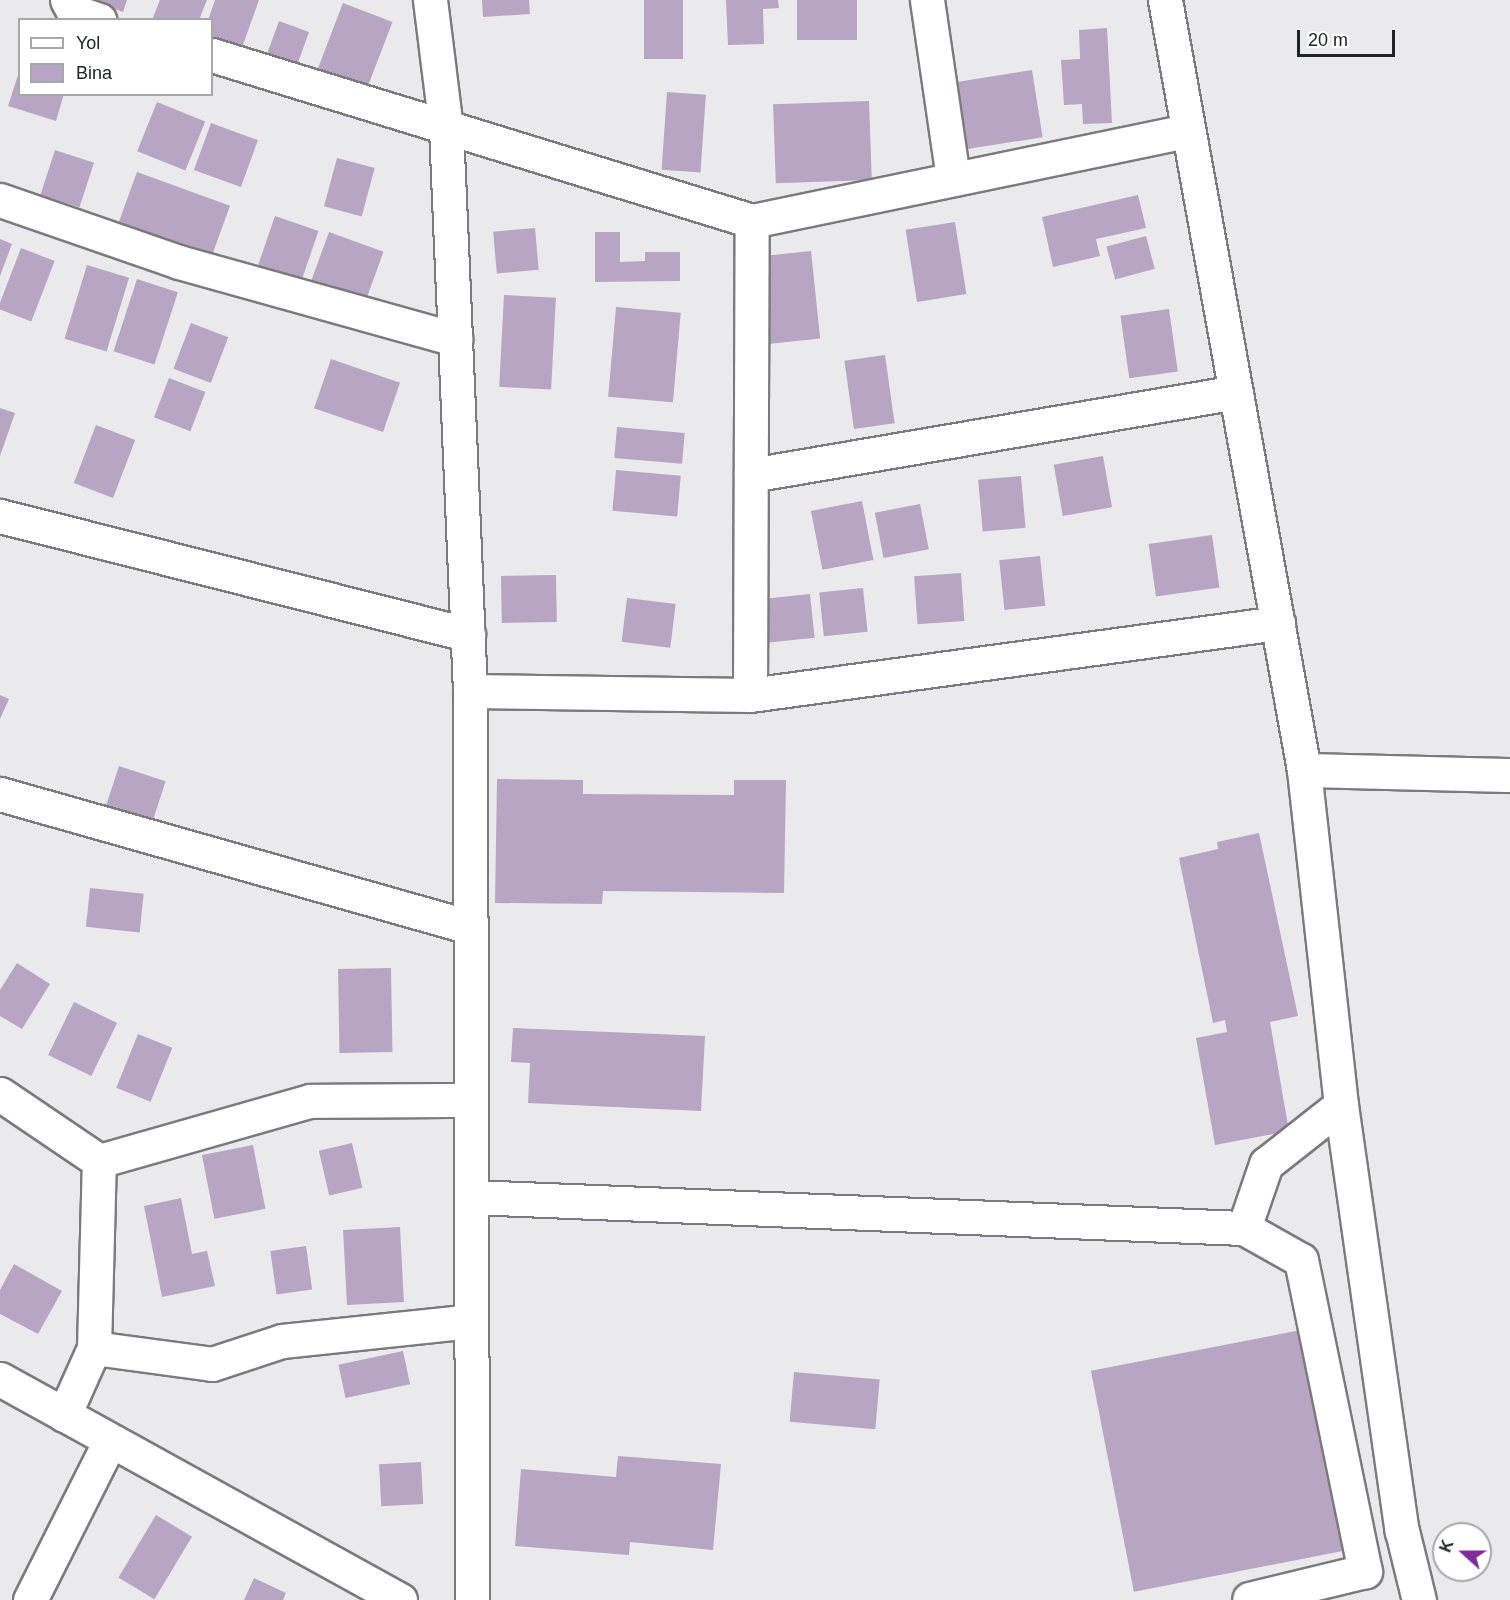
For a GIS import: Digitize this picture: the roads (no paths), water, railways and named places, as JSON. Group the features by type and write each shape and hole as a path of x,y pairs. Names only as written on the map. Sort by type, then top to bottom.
{"street":[{"path":"67,0 74,11 93,18"},
{"path":"430,0 446,128 471,691 472,1600"},
{"path":"927,0 953,179"},
{"path":"1165,0 1304,770 1341,1105 1402,1532 1419,1600"},
{"path":"213,55 752,221 1188,131"},
{"path":"0,200 179,262 455,339"},
{"path":"750,695 752,221"},
{"path":"751,475 1236,392"},
{"path":"0,516 468,634"},
{"path":"471,691 750,695 1278,623"},
{"path":"1304,770 1510,775"},
{"path":"0,794 471,927"},
{"path":"0,1094 99,1161 310,1101 471,1100"},
{"path":"1244,1228 1266,1164 1341,1105"},
{"path":"64,1416 94,1348 99,1161"},
{"path":"471,1197 1244,1228 1301,1260 1365,1571 1249,1599"},
{"path":"94,1348 212,1364 282,1341 471,1321"},
{"path":"0,1379 400,1600"},
{"path":"30,1600 110,1441"}]}
